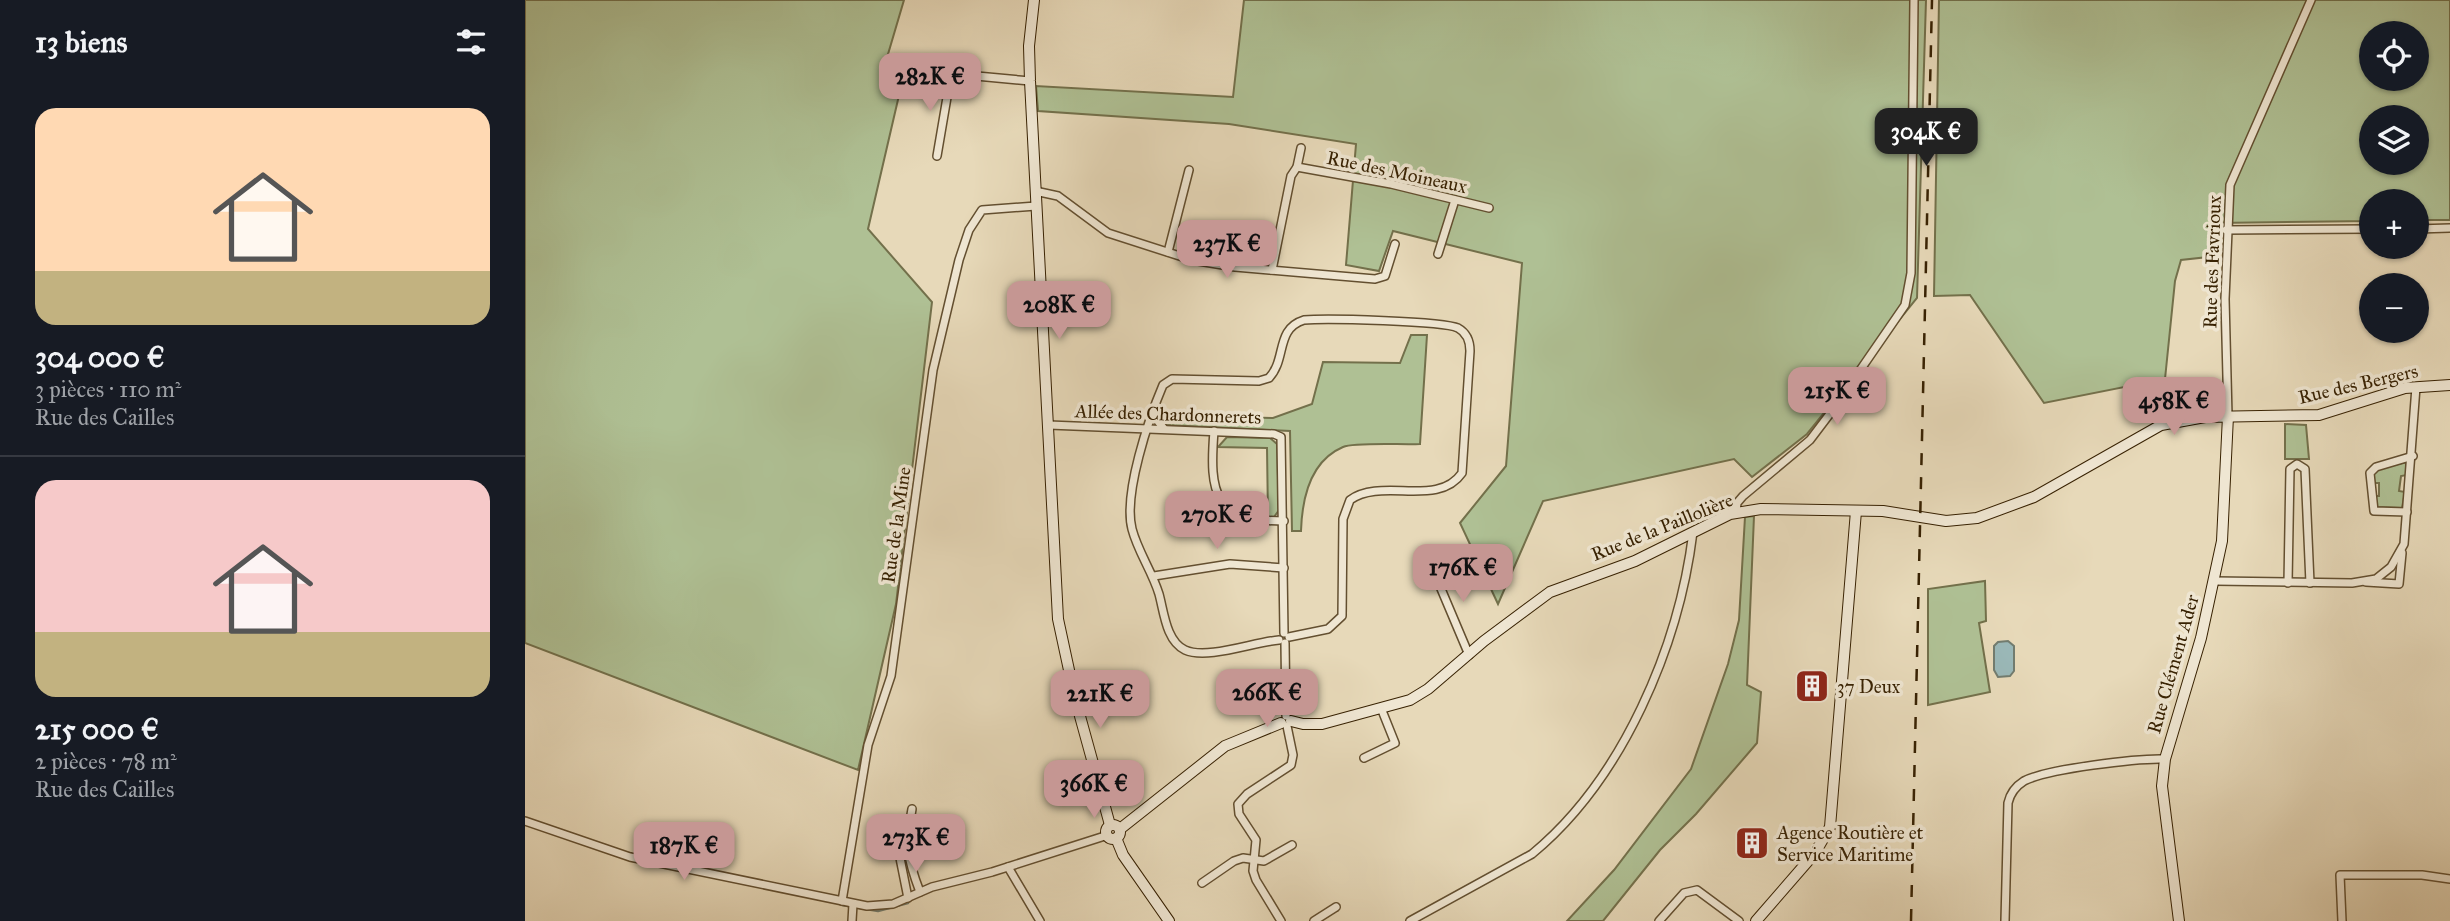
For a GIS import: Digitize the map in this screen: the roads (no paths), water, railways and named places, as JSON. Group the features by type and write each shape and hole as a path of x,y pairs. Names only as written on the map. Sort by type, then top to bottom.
{"street":[{"path":"1034,0 1029,46 1030,81 1058,620 1075,698 1113,832 1123,855 1169,921"},
{"path":"1736,512 1737,503 1743,496 1810,440 1907,300 1911,272 1914,0"},
{"name":"Rue des Favrioux","path":"2228,416 2226,230 2230,185 2311,0"},
{"path":"912,70 1030,81"},
{"path":"937,156 951,74"},
{"path":"1272,270 1291,176 1297,167 1301,148"},
{"name":"Rue des Moineaux","path":"1297,167 1391,184 1489,208"},
{"path":"1168,252 1189,170"},
{"path":"1035,191 1058,196 1108,233 1216,265 1375,279 1385,276 1395,244"},
{"path":"1438,254 1455,200"},
{"name":"Rue de la Mine","path":"842,901 868,745 891,676 933,370 959,260 969,230 982,210 1035,206"},
{"path":"2429,229 2450,228"},
{"path":"2226,230 2359,229"},
{"path":"1317,319 1458,328 1469,342 1462,473 1447,486 1371,491 1350,500 1343,519 1342,616 1328,629 1203,653 1182,649 1170,634 1154,576 1132,525 1141,442 1151,412 1167,380 1259,381 1269,378 1281,361 1283,338 1294,323 1317,319"},
{"name":"Rue des Bergers","path":"1921,517 1959,521 2009,508 2161,425 2228,416 2319,415 2416,387 2450,385"},
{"path":"2215,581 2399,584 2413,456 2416,387"},
{"path":"1151,412 1164,429"},
{"name":"Rue Clément Ader","path":"2179,921 2162,801 2165,759 2215,581 2222,541 2228,416"},
{"name":"Allée des Chardonnerets","path":"1049,425 1274,434 1283,442 1284,521"},
{"path":"1125,428 1141,442"},
{"path":"1214,431 1214,488 1225,505 1250,519 1284,521 1286,722 1293,755 1291,765 1247,794 1238,804 1239,814 1256,840 1257,848 1253,859 1256,880 1281,921"},
{"path":"2407,512 2374,511 2370,473 2376,467 2413,456"},
{"path":"2288,583 2290,469 2297,464 2305,469 2310,583"},
{"name":"Rue de la Paillolière","path":"1113,832 1225,746 1286,722 1322,724 1419,695 1550,592 1635,561 1736,512 1761,509 1883,511 1921,517"},
{"path":"1756,921 1820,847 1830,827 1856,511"},
{"path":"1410,921 1532,854 1547,841 1599,779 1659,672 1688,568 1693,532"},
{"path":"2365,582 2383,574 2402,552"},
{"path":"1154,576 1230,564 1284,568"},
{"path":"1428,576 1439,584 1469,655"},
{"path":"1364,758 1395,743 1381,708"},
{"path":"2005,921 2008,803 2013,791 2035,778 2133,758 2165,759"},
{"path":"912,809 906,841 908,861 920,892"},
{"path":"525,821 630,857 842,901 852,907 879,906 908,898 1113,832"},
{"path":"906,841 897,843 908,898"},
{"path":"1202,883 1234,861 1264,861 1292,845"},
{"path":"1008,867 1040,921"},
{"path":"2342,921 2340,875 2450,879"},
{"path":"1659,921 1684,893 1697,890 1739,921"},
{"path":"852,907 852,921"},
{"path":"1314,921 1336,907"}],"water":[{"path":"2008,641 2014,646 2014,671 2010,676 1998,677 1994,670 1994,646 1998,642"}],"waterway":[{"path":"842,905 878,911 908,903"}],"railway":[{"path":"1911,921 1932,0"}],"place":[{"name":"37 Deux","path":"1812,686"},
{"name":"Agence Routière et Service Maritime","path":"1752,843"}]}
